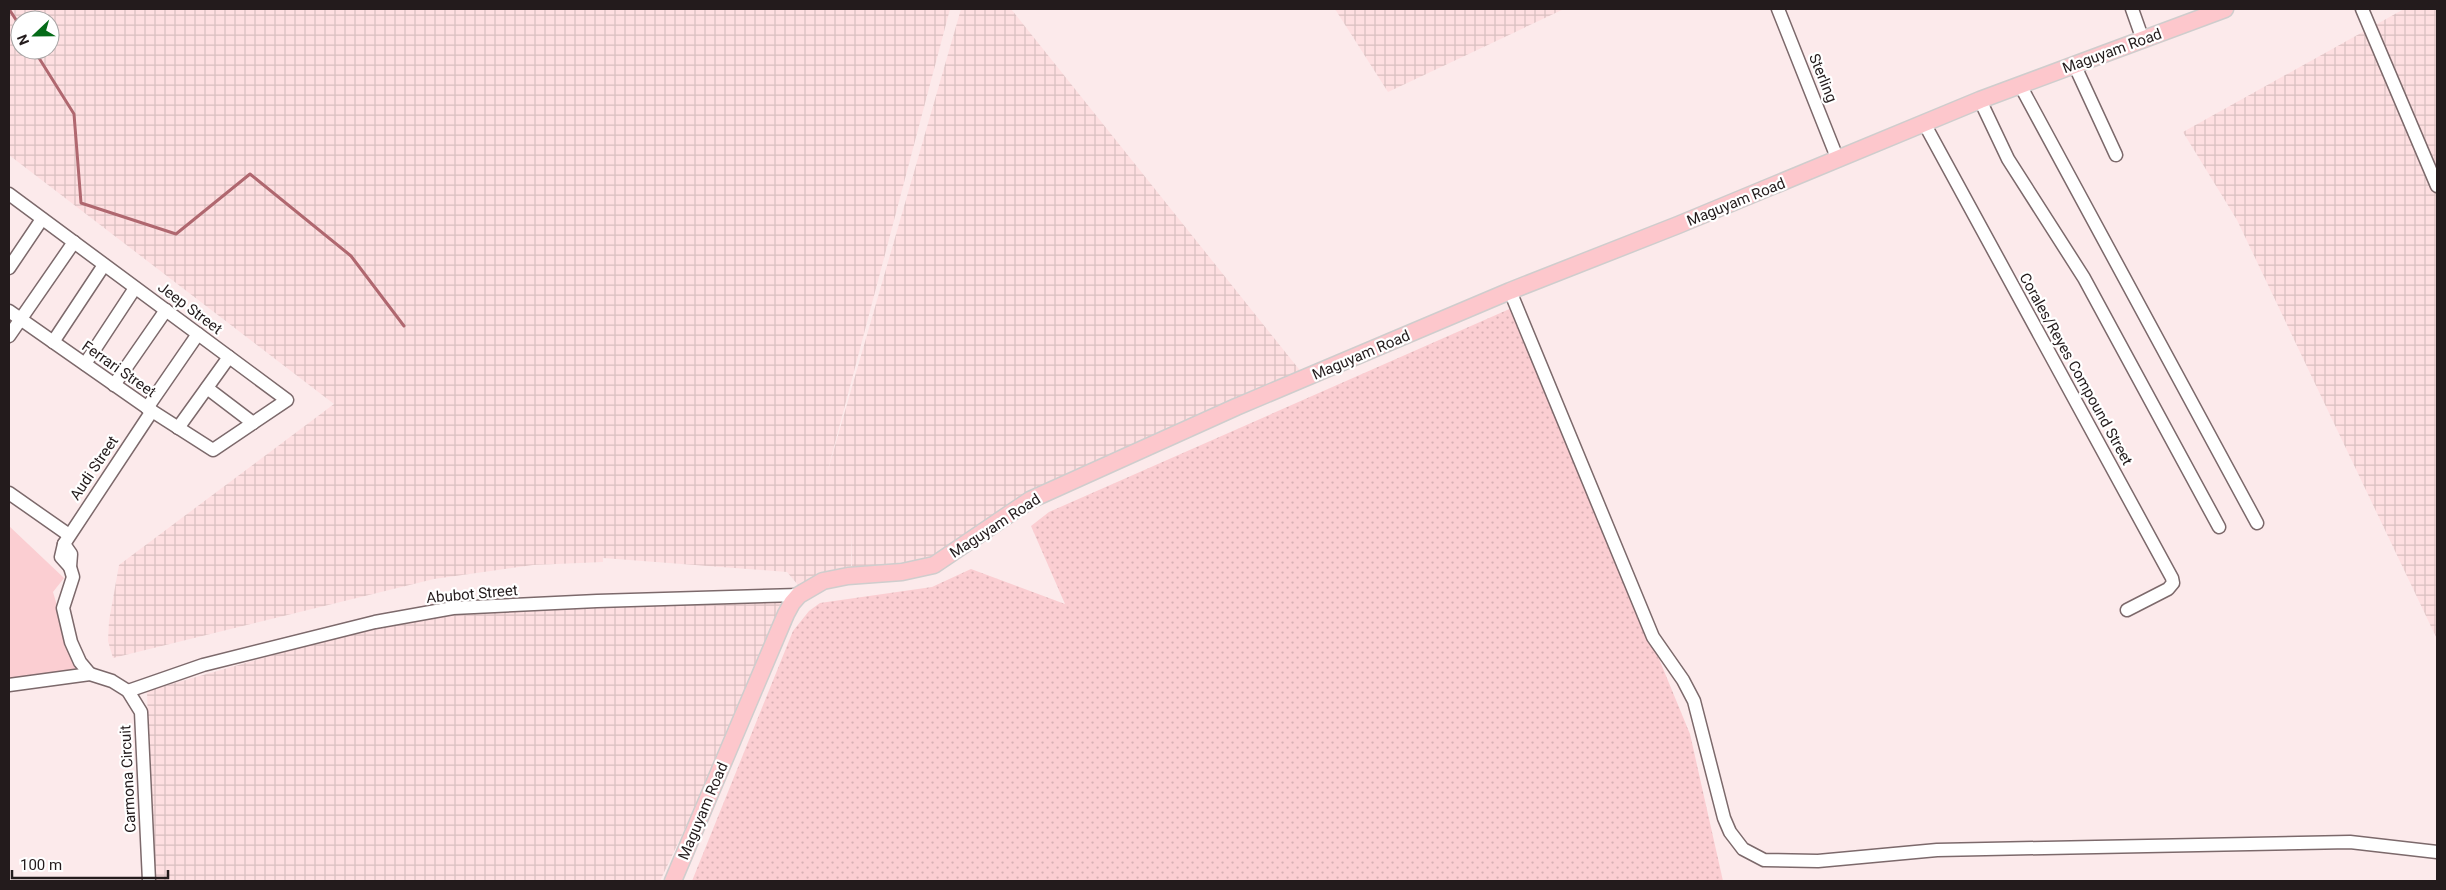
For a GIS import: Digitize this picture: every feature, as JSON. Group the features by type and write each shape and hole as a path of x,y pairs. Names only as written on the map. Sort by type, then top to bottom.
{"main road":[{"name":"Maguyam Road","path":"673,881 786,614 799,595 810,587 833,578 902,572 934,565 1030,500 1236,407 1510,291 1838,160 1980,100 2225,9"}],"street":[{"name":"Sterling","path":"1778,9 1838,160"},
{"path":"2132,9 2143,40"},
{"path":"2362,9 2434,168 2437,186"},
{"path":"2074,64 2116,155"},
{"path":"2020,85 2256,523"},
{"path":"1980,100 2008,159 2084,278 2219,527"},
{"name":"Corales/Reyes Compound Street","path":"1924,123 2172,578 2173,583 2168,589 2127,610"},
{"name":"Jeep Street","path":"10,197 74,242 287,400 253,423"},
{"path":"9,268 42,219"},
{"path":"9,336 74,242"},
{"path":"53,342 104,265"},
{"path":"85,364 135,288"},
{"path":"1510,291 1653,637 1683,680 1694,701 1724,818 1730,832 1743,849 1764,860 1818,861 1937,850 2350,842 2437,852"},
{"path":"114,385 166,310"},
{"name":"Ferrari Street","path":"9,311 114,385 213,450 253,423"},
{"name":"Audi Street","path":"67,539 198,334"},
{"path":"178,428 229,357"},
{"path":"207,388 253,423"},
{"path":"9,493 67,539 60,557 70,567 72,577 63,608 71,642 80,662 90,674"},
{"name":"Abubot Street","path":"128,692 203,665 375,622 452,608 597,600 799,595"},
{"path":"9,685 90,674"},
{"name":"Carmona Circuit","path":"90,674 112,680 128,692 141,712 149,881"}],"shaded area":[{"path":"9,9 950,9 826,477 961,9 1011,9 1302,373 1031,498 934,563 852,574 852,529 851,574 820,575 798,585 787,572 603,558 603,562 533,565 434,579 113,658 108,641 109,621 119,565 334,404 9,155"},
{"path":"1335,9 1564,9 1388,92"},
{"path":"2404,9 2437,9 2437,639 2237,220 2183,132"},
{"path":"1514,307 1690,734 1723,881 692,881 793,631 809,611 820,603 932,587 971,569 1065,604 1031,526 1049,512"},
{"path":"9,526 64,578 53,592 77,674 9,682"},
{"path":"785,596 698,801 660,881 153,881 147,691 375,626 456,612 646,606"}],"waterway":[{"path":"40,60 74,114 81,203 176,234 250,174 351,256 404,326"}]}
